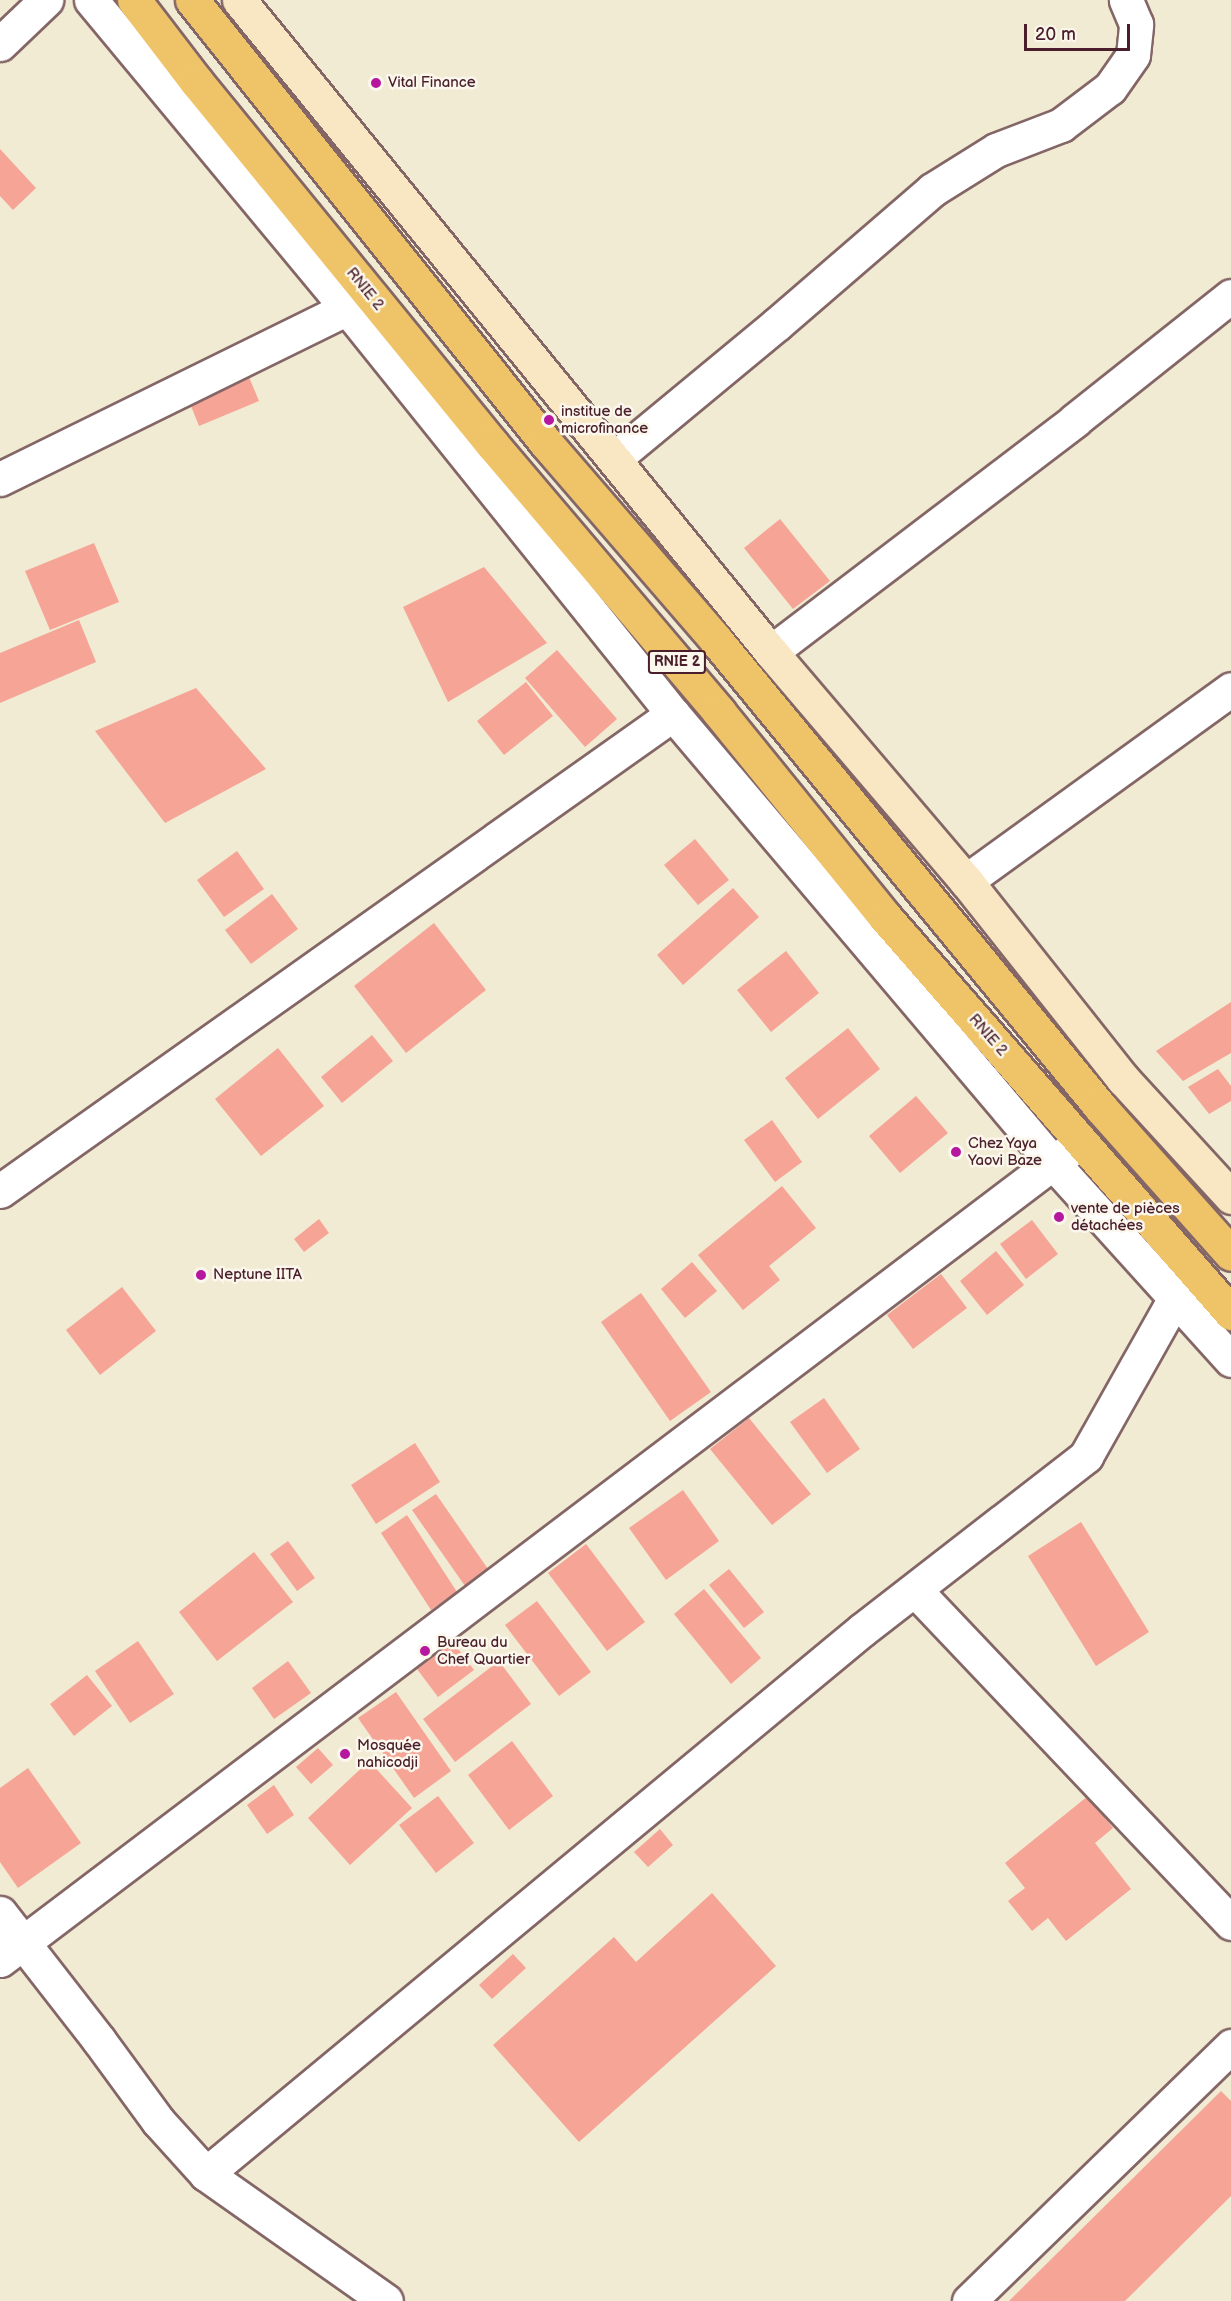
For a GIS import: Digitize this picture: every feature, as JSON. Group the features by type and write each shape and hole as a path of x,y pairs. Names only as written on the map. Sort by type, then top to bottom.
{"highway":[{"name":"RNIE 2","path":"134,0 196,81 484,435 719,712 885,917 1231,1313"},
{"name":"RNIE 2","path":"192,0 546,443 715,639 1101,1108 1231,1254"}],"street":[{"path":"0,44 46,0"},
{"path":"91,0 347,308 673,714 1054,1164 1231,1360"},
{"path":"238,0 615,458 771,652 966,881 1123,1079 1231,1197"},
{"path":"615,458 777,324 932,190 996,150 1061,125 1110,88 1133,55 1136,24 1126,0"},
{"path":"771,652 1075,420 1231,296"},
{"path":"0,479 347,308"},
{"path":"966,881 1231,689"},
{"path":"0,1191 673,714"},
{"path":"11,1952 1054,1164 1080,1141"},
{"path":"206,2174 862,1630 1086,1456 1175,1298"},
{"path":"915,1590 1231,1923"},
{"path":"0,1913 11,1952 98,2039 158,2121 206,2174 386,2301"},
{"path":"969,2301 1231,2046"}],"building":[{"path":"0,149 36,188 13,210 0,196"},
{"path":"246,370 259,401 199,426 187,396"},
{"path":"780,519 830,581 793,609 744,548"},
{"path":"94,543 119,602 50,630 25,571"},
{"path":"484,567 547,643 448,702 403,607"},
{"path":"79,620 96,662 0,703 0,653"},
{"path":"557,650 617,719 585,747 525,678"},
{"path":"526,682 553,716 504,755 477,721"},
{"path":"196,688 266,769 165,823 95,731"},
{"path":"695,839 729,880 698,905 664,865"},
{"path":"237,851 264,889 224,917 197,880"},
{"path":"733,888 759,917 683,985 657,955"},
{"path":"272,894 298,929 251,964 225,930"},
{"path":"434,923 486,990 406,1053 354,986"},
{"path":"786,951 819,993 771,1032 737,990"},
{"path":"1231,1002 1231,1053 1183,1081 1156,1051"},
{"path":"848,1028 880,1069 818,1119 785,1078"},
{"path":"372,1035 393,1061 342,1103 321,1077"},
{"path":"278,1048 324,1106 261,1156 215,1099"},
{"path":"1218,1069 1231,1086 1231,1101 1209,1114 1188,1087"},
{"path":"916,1096 948,1133 900,1173 869,1136"},
{"path":"772,1120 802,1162 775,1182 744,1140"},
{"path":"782,1186 816,1228 769,1266 780,1280 743,1310 698,1255"},
{"path":"319,1219 329,1233 304,1252 294,1239"},
{"path":"1032,1220 1058,1254 1026,1279 1000,1244"},
{"path":"996,1251 1024,1285 987,1315 960,1281"},
{"path":"692,1262 717,1291 685,1318 661,1289"},
{"path":"941,1274 967,1308 913,1349 887,1315"},
{"path":"122,1287 156,1331 100,1375 66,1330"},
{"path":"641,1293 711,1392 670,1421 601,1322"},
{"path":"824,1398 860,1449 827,1473 790,1422"},
{"path":"749,1418 811,1494 772,1525 710,1449"},
{"path":"415,1443 440,1482 376,1524 351,1485"},
{"path":"683,1490 719,1541 666,1580 629,1528"},
{"path":"436,1494 488,1569 465,1586 412,1510"},
{"path":"407,1515 457,1592 431,1610 381,1533"},
{"path":"1081,1522 1149,1632 1096,1666 1028,1556"},
{"path":"288,1541 315,1578 297,1591 270,1554"},
{"path":"586,1544 645,1622 607,1651 548,1573"},
{"path":"254,1552 293,1602 217,1661 179,1612"},
{"path":"729,1569 764,1612 744,1628 709,1585"},
{"path":"704,1589 761,1658 731,1684 674,1614"},
{"path":"537,1601 591,1672 559,1696 505,1625"},
{"path":"138,1641 174,1694 130,1723 95,1671"},
{"path":"453,1642 474,1670 438,1697 417,1669"},
{"path":"288,1661 311,1693 274,1719 252,1688"},
{"path":"499,1661 531,1704 455,1762 423,1719"},
{"path":"87,1675 112,1706 74,1736 50,1704"},
{"path":"396,1692 451,1771 414,1798 358,1718"},
{"path":"512,1741 553,1796 509,1830 468,1775"},
{"path":"318,1748 333,1765 311,1784 296,1767"},
{"path":"369,1761 412,1808 350,1865 308,1818"},
{"path":"28,1768 81,1843 18,1888 0,1862 0,1788"},
{"path":"274,1785 294,1815 267,1834 247,1805"},
{"path":"438,1796 474,1843 436,1873 399,1825"},
{"path":"1088,1796 1113,1828 1095,1843 1131,1889 1066,1941 1048,1918 1032,1931 1008,1901 1025,1888 1005,1863"},
{"path":"660,1829 673,1845 648,1867 634,1852"},
{"path":"712,1893 776,1966 579,2142 493,2045 614,1937 636,1962"},
{"path":"513,1954 526,1968 492,1999 479,1985"},
{"path":"1221,2091 1231,2101 1231,2196 1125,2301 1009,2301"}],"place":[{"name":"Vital Finance","path":"376,83"},
{"name":"institue de microfinance","path":"549,420"},
{"name":"Chez Yaya Yaovi Baze","path":"956,1152"},
{"name":"vente de pièces détachées","path":"1059,1217"},
{"name":"Neptune IITA","path":"201,1275"},
{"name":"Bureau du Chef Quartier","path":"425,1651"},
{"name":"Mosquée nahicodji","path":"345,1754"}]}
